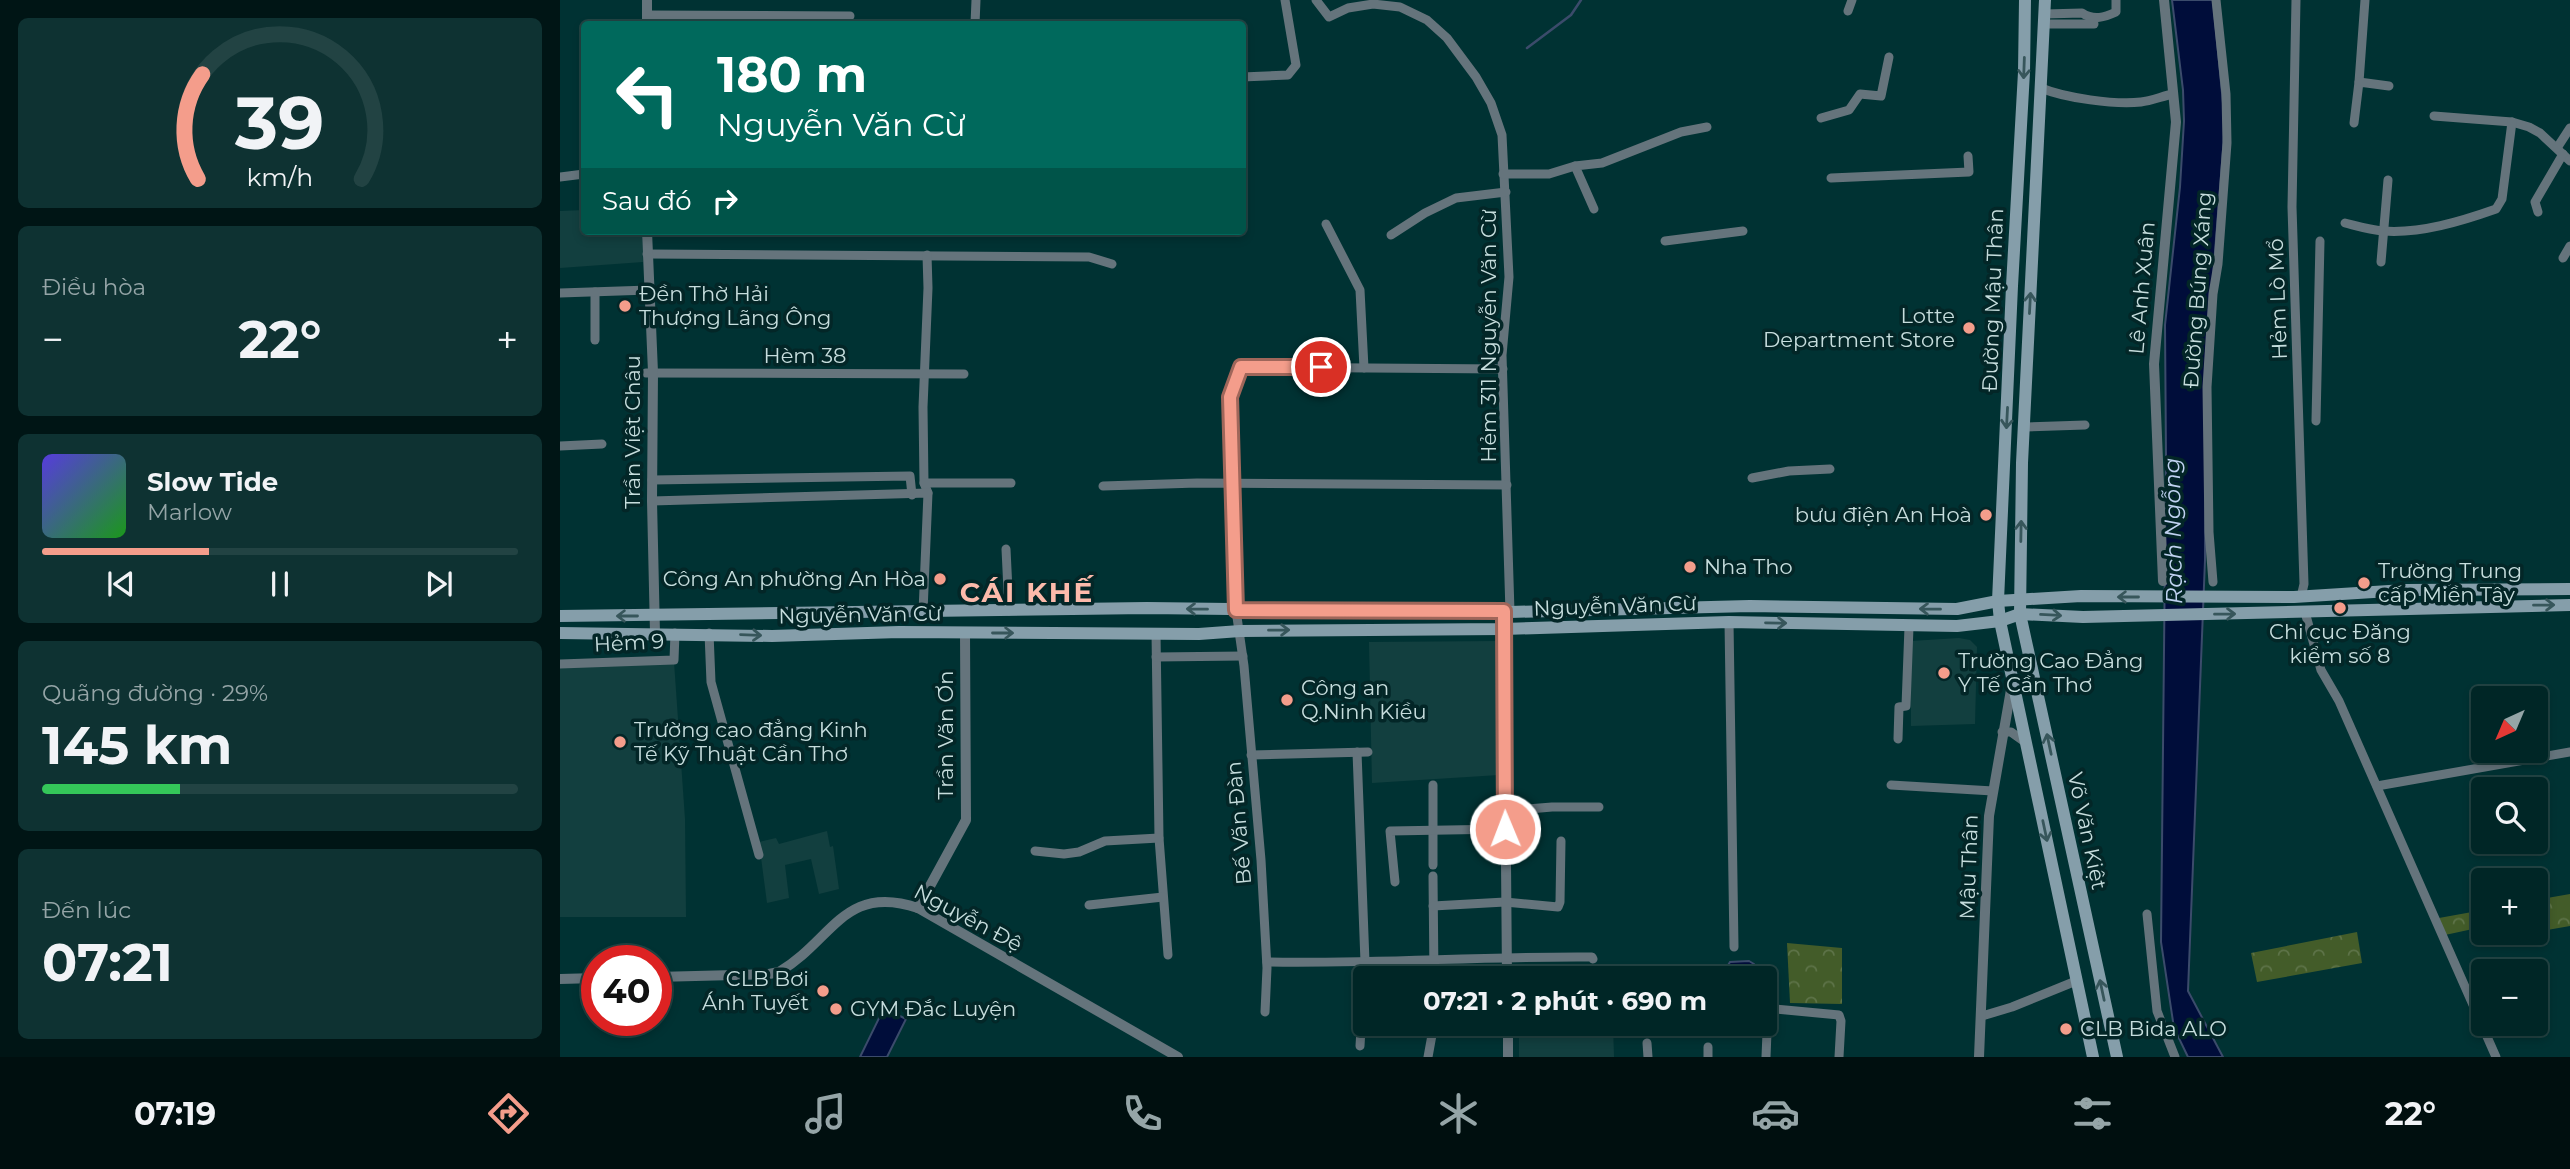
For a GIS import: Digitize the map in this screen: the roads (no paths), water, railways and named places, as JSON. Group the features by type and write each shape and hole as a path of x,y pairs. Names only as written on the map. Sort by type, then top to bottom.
{"main road":[{"name":"Đường Mậu Thân","path":"2000,621 1998,601 2024,72 2025,0"},
{"name":"Đường Mậu Thân","path":"2019,599 2024,427 2045,0"},
{"path":"2010,368 2027,368"},
{"name":"Nguyễn Văn Cừ","path":"560,616 1236,610 1507,612 1750,606 1957,609 1998,601 2081,596 2298,597 2405,590 2570,589"},
{"name":"Võ Văn Kiệt","path":"2019,599 2020,614 2117,1057"},
{"path":"2020,614 2083,617 2570,605"},
{"path":"1504,629 1507,612"},
{"name":"Nguyễn Văn Cừ","path":"560,633 772,636 899,632 1156,634 1504,629 1729,622 1957,626 2000,621 2020,614"},
{"name":"Võ Văn Kiệt","path":"2000,621 2093,1057"}],"street":[{"path":"647,0 647,20 850,16"},
{"path":"975,21 976,0"},
{"path":"1246,78 1288,75 1296,65 1285,0"},
{"name":"Hẻm 311 Nguyễn Văn Cừ","path":"1316,0 1329,17 1348,8 1373,4 1400,7 1427,20 1447,38 1476,77 1491,103 1502,135 1509,277 1503,369 1507,612"},
{"path":"1848,11 1852,0"},
{"path":"2045,19 2082,13 2104,18 2116,12 2116,0"},
{"name":"Lê Anh Xuân","path":"2163,581 2154,364 2176,122 2164,0"},
{"name":"Đường Búng Xáng","path":"2213,582 2209,532 2207,387 2227,143 2216,0"},
{"name":"Hẻm Lò Mổ","path":"2296,0 2292,207 2304,584 2298,597"},
{"path":"2354,123 2365,0"},
{"path":"2045,19 2094,24"},
{"path":"1821,118 1849,110 1860,94 1881,96 1889,57"},
{"path":"2359,82 2389,86"},
{"path":"2041,88 2056,94 2108,102 2140,102 2173,94"},
{"path":"2434,116 2512,122 2535,129 2563,155"},
{"path":"2345,223 2383,231 2431,227 2496,209 2502,199 2512,122"},
{"path":"1503,174 1549,174 1575,166 1602,163 1681,132 1707,127"},
{"path":"2538,212 2535,202 2563,155 2570,128"},
{"path":"1831,178 1969,172 1968,156"},
{"path":"1575,166 1594,209"},
{"path":"560,177 581,174"},
{"path":"2381,262 2388,180"},
{"path":"1391,235 1425,213 1456,198 1506,192"},
{"path":"1326,224 1360,290 1364,368 1503,369"},
{"path":"1664,241 1743,231"},
{"name":"Trần Việt Châu","path":"647,235 655,634"},
{"path":"2316,422 2320,242"},
{"path":"2563,258 2570,246"},
{"path":"647,254 1089,257 1111,264"},
{"path":"923,612 927,254"},
{"path":"560,293 649,290"},
{"path":"595,292 595,340"},
{"name":"Bế Văn Đàn","path":"1265,1012 1267,962 1243,656 1236,610 1230,397 1241,367 1364,368"},
{"name":"Hèm 38","path":"650,372 964,374"},
{"path":"2024,427 2085,425"},
{"path":"560,446 602,443"},
{"path":"1752,478 1789,471 1830,469"},
{"path":"652,480 910,476 912,495"},
{"path":"652,501 912,495 926,488 1011,483"},
{"path":"1103,486 1507,485"},
{"path":"1006,549 1009,611"},
{"path":"2305,612 2321,670 2339,701 2496,1057"},
{"path":"1729,622 1734,947"},
{"path":"1898,739 1899,707 1906,706 1909,626"},
{"path":"1504,629 1506,966"},
{"name":"Hẻm 9","path":"560,664 674,660 675,633"},
{"name":"Trần Văn Ơn","path":"918,908 966,820 965,633"},
{"path":"709,634 711,682 759,855"},
{"path":"1156,634 1159,838 1168,955"},
{"path":"1156,657 1243,656"},
{"name":"Mậu Thân","path":"1979,1057 1989,816 2013,680"},
{"path":"2003,732 2011,732 2026,743"},
{"path":"1357,752 1365,962 1360,1046"},
{"path":"1251,755 1368,752"},
{"path":"2376,786 2570,752"},
{"path":"1433,785 1433,865"},
{"path":"1891,785 1993,792"},
{"path":"1505,811 1542,807 1599,807"},
{"path":"1395,882 1390,831 1505,829"},
{"path":"1035,851 1064,854 1079,852 1105,841 1159,838"},
{"path":"1433,906 1505,902 1559,906 1561,841"},
{"path":"1433,876 1433,966"},
{"path":"1089,905 1163,897"},
{"name":"Nguyễn Đệ","path":"672,977 779,972 854,910 864,904 887,901 918,908 1178,1057"},
{"path":"2147,914 2157,1011 2175,1057"},
{"path":"1267,962 1433,962 1505,957 1593,959"},
{"path":"560,979 581,978"},
{"path":"1982,1016 2076,981"},
{"path":"1777,1009 1839,1015 1839,1057"},
{"path":"1428,1057 1432,1036"},
{"path":"1508,1036 1508,1057"},
{"path":"1766,1036 1766,1057"},
{"path":"1647,1043 1648,1057"}],"water":[{"name":"Rạch Ngỗng","path":"2172,0 2213,0 2225,124 2206,367 2205,560 2188,991 2223,1057 2188,1057 2174,1028 2161,942 2165,325 2180,187 2184,121"},
{"path":"1749,961 1754,966 1728,966 1730,962"},
{"path":"884,1008 906,1019 887,1057 860,1057"}],"waterway":[{"path":"1527,48 1571,15 1581,0"}],"place":[{"name":"Đền Thờ Hải Thượng Lãng Ông","path":"625,306"},
{"name":"Lotte Department Store","path":"1969,328"},
{"name":"bưu điện An Hoà","path":"1986,515"},
{"name":"Nha Tho","path":"1690,567"},
{"name":"Công An phường An Hòa","path":"940,579"},
{"name":"Trường Trung cấp Miền Tây","path":"2364,583"},
{"name":"Chi cục Đăng kiểm số 8","path":"2340,608"},
{"name":"Trường Cao Đẳng Y Tế Cần Thơ","path":"1944,673"},
{"name":"Công an Q.Ninh Kiều","path":"1287,700"},
{"name":"Trường cao đẳng Kinh Tế Kỹ Thuật Cần Thơ","path":"620,742"},
{"name":"CLB Bơi Ánh Tuyết","path":"823,991"},
{"name":"GYM Đắc Luyện","path":"836,1009"},
{"name":"CLB Bida ALO","path":"2066,1029"}],"district":[{"name":"CÁI KHẾ","path":"1027,592"}]}
